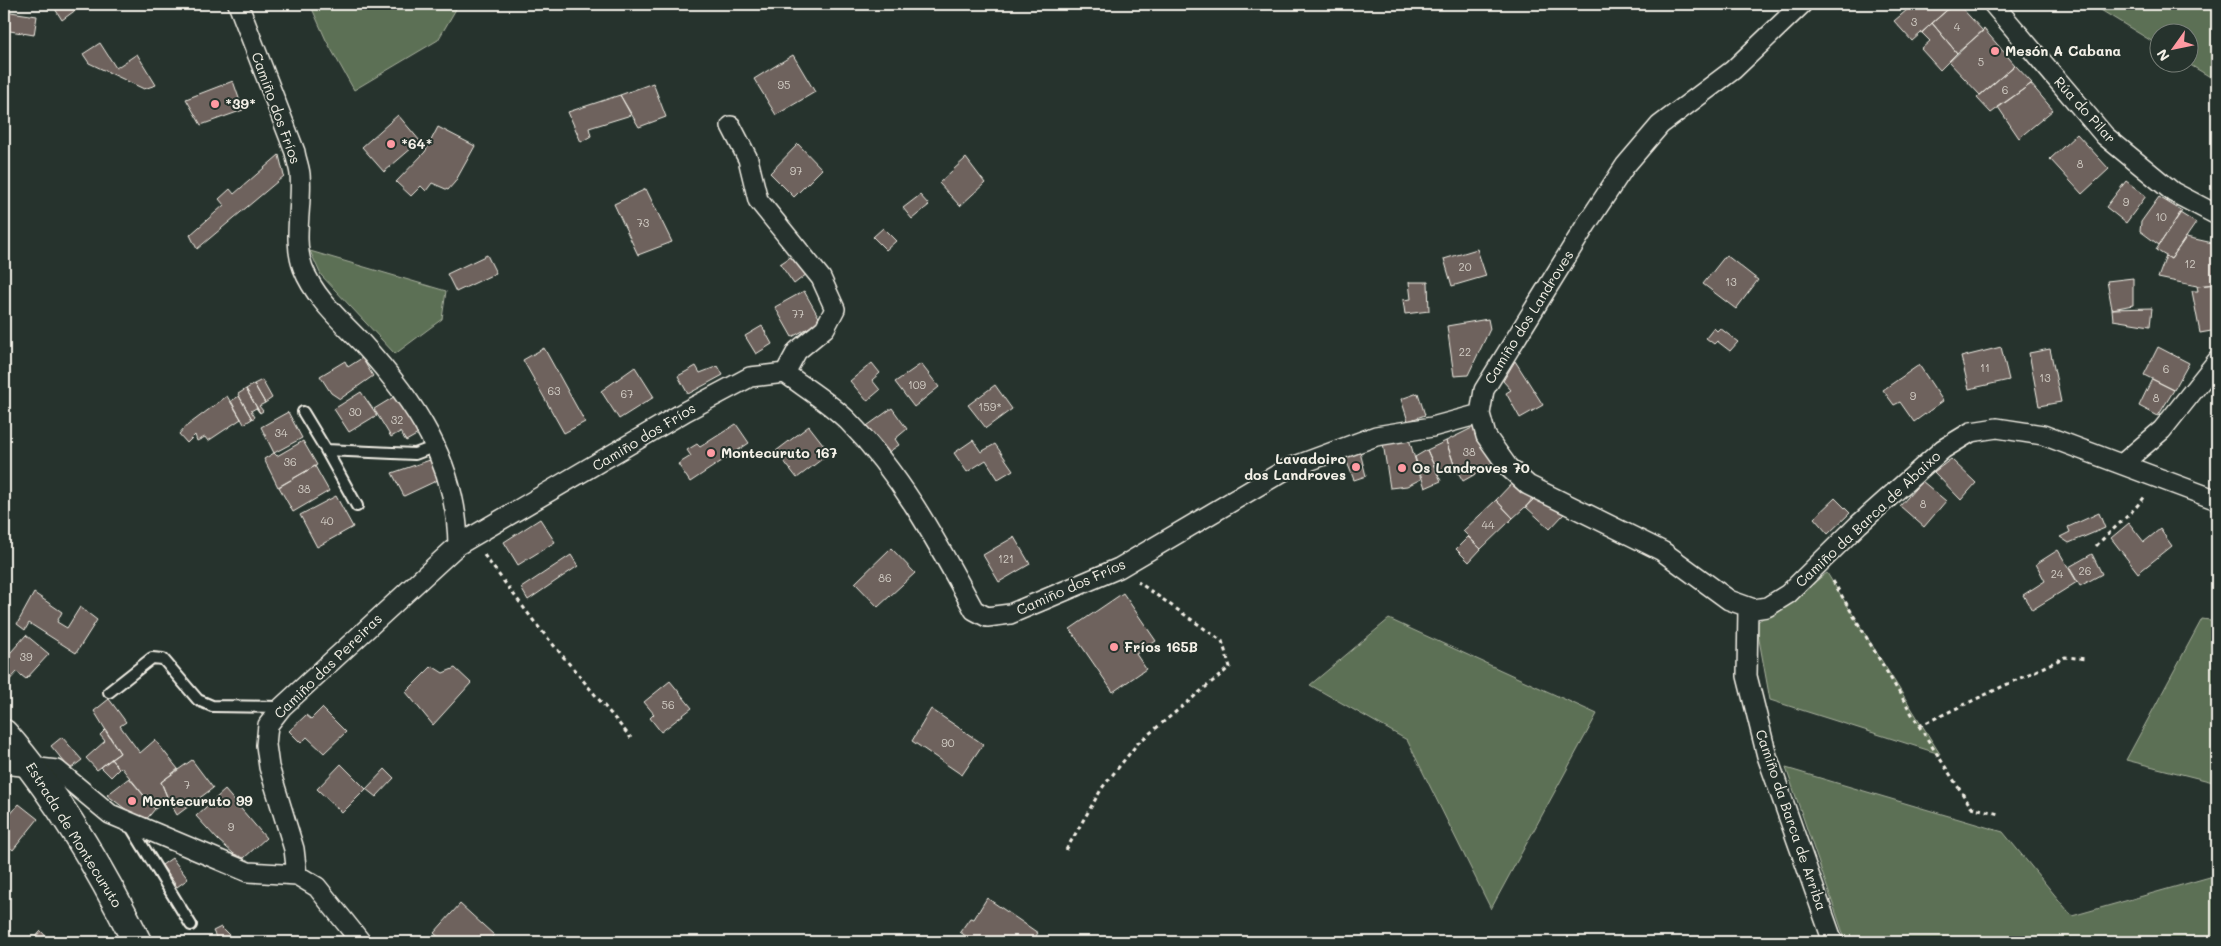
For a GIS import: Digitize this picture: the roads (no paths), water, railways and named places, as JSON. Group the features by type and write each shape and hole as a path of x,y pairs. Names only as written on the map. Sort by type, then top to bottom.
{"main road":[{"name":"Estrada de Montecuruto","path":"4,734 32,766 111,891 137,942"}],"street":[{"name":"Camiño dos Fríos","path":"238,4 295,152 300,174 300,251 303,268 322,301 384,368 426,426 444,466 457,516 458,545 686,411 750,377 784,373 847,420 894,473 929,527 974,610 987,617 1010,614 1119,568 1286,469 1376,436 1432,427 1480,414"},
{"name":"Camiño dos Landroves","path":"1748,607 1728,600 1662,551 1528,485 1508,467 1486,436 1480,414 1484,390 1586,225 1625,166 1660,125 1733,70 1802,4"},
{"name":"Rúa do Pilar","path":"1993,4 2105,136 2173,192 2217,215"},
{"path":"731,126 748,159 758,200 821,278 835,309 825,328 797,351 784,373"},
{"path":"2122,464 2162,430 2217,361"},
{"name":"Camiño da Barca de Abaixo","path":"1748,607 1754,609 1767,607 1788,594 1859,524 1943,449 1971,432 1997,428 2043,435 2217,500"},
{"name":"Camiño das Pereiras","path":"297,875 294,849 269,767 266,745 268,725 282,707 458,545"},
{"name":"Camiño da Barca de Arriba","path":"1748,607 1746,676 1767,756 1833,942"},
{"path":"4,764 57,770 110,814 248,872 297,875 317,887 360,942"}],"lane":[{"path":"303,412 357,506"},
{"path":"326,450 415,454 436,446"},
{"path":"109,692 152,658 162,659 198,700 212,706 282,707"},
{"path":"128,822 191,925"}],"place":[{"name":"Mesón A Cabana","path":"1995,51"},
{"name":"*39*","path":"215,104"},
{"name":"*64*","path":"391,144"},
{"name":"Montecuruto 167","path":"711,453"},
{"name":"Lavadoiro dos Landroves","path":"1356,467"},
{"name":"Os Landroves 70","path":"1402,468"},
{"name":"Fríos 165B","path":"1114,647"},
{"name":"Montecuruto 99","path":"132,801"}]}
